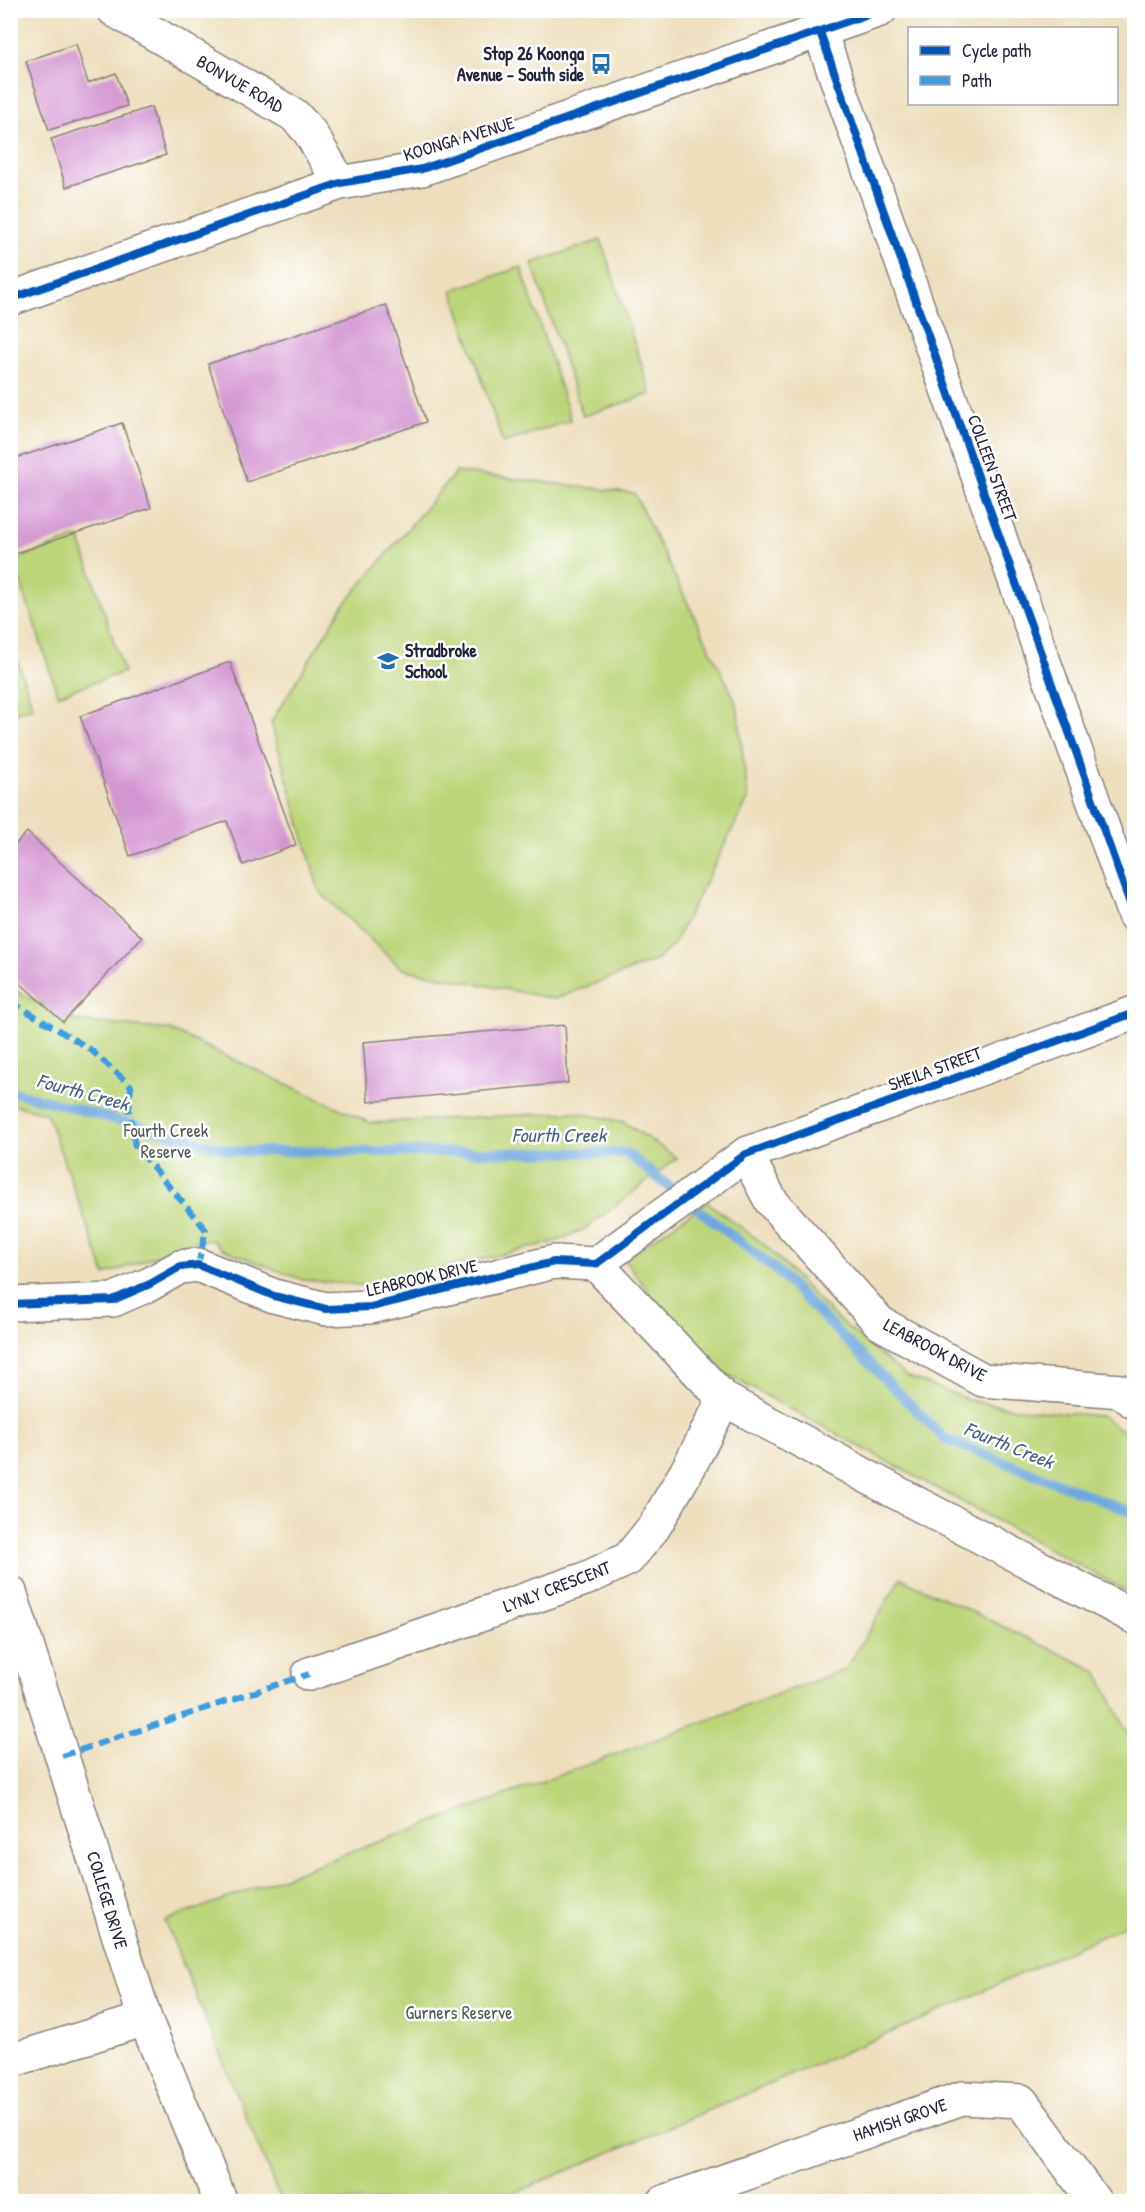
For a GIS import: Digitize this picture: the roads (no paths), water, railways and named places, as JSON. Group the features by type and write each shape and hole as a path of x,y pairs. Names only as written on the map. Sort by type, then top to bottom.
{"street":[{"name":"BONVUE ROAD","path":"114,10 294,115 309,131 340,183"},
{"name":"KOONGA AVENUE","path":"10,299 340,183 422,169 880,10"},
{"name":"COLLEEN STREET","path":"820,32 1134,915"},
{"name":"SHEILA STREET","path":"746,1154 1134,1013"},
{"path":"746,1154 596,1264 724,1399 1134,1617"},
{"name":"LEABROOK DRIVE","path":"746,1154 771,1201 880,1323 983,1380 1121,1391 1134,1402"},
{"name":"LEABROOK DRIVE","path":"10,1304 113,1300 150,1284 180,1267 198,1265 274,1296 326,1309 371,1307 554,1262 596,1264"},
{"name":"LYNLY CRESCENT","path":"309,1674 585,1579 628,1559 654,1527 689,1467 724,1399"},
{"name":"COLLEGE DRIVE","path":"10,1592 145,2019 221,2202"},
{"path":"10,2061 145,2019"},
{"name":"HAMISH GROVE","path":"664,2202 962,2098 1022,2101 1095,2202"}],"waterway":[{"name":"Fourth Creek","path":"10,1091 232,1151 626,1153 775,1269 945,1439 1134,1513"}],"place":[{"name":"Stop 26 Koonga Avenue - South side","path":"601,64"},
{"name":"Stradbroke School","path":"388,661"}],"park label":[{"name":"Fourth Creek Reserve","path":"166,1141"},
{"name":"Gurners Reserve","path":"459,2013"}]}
